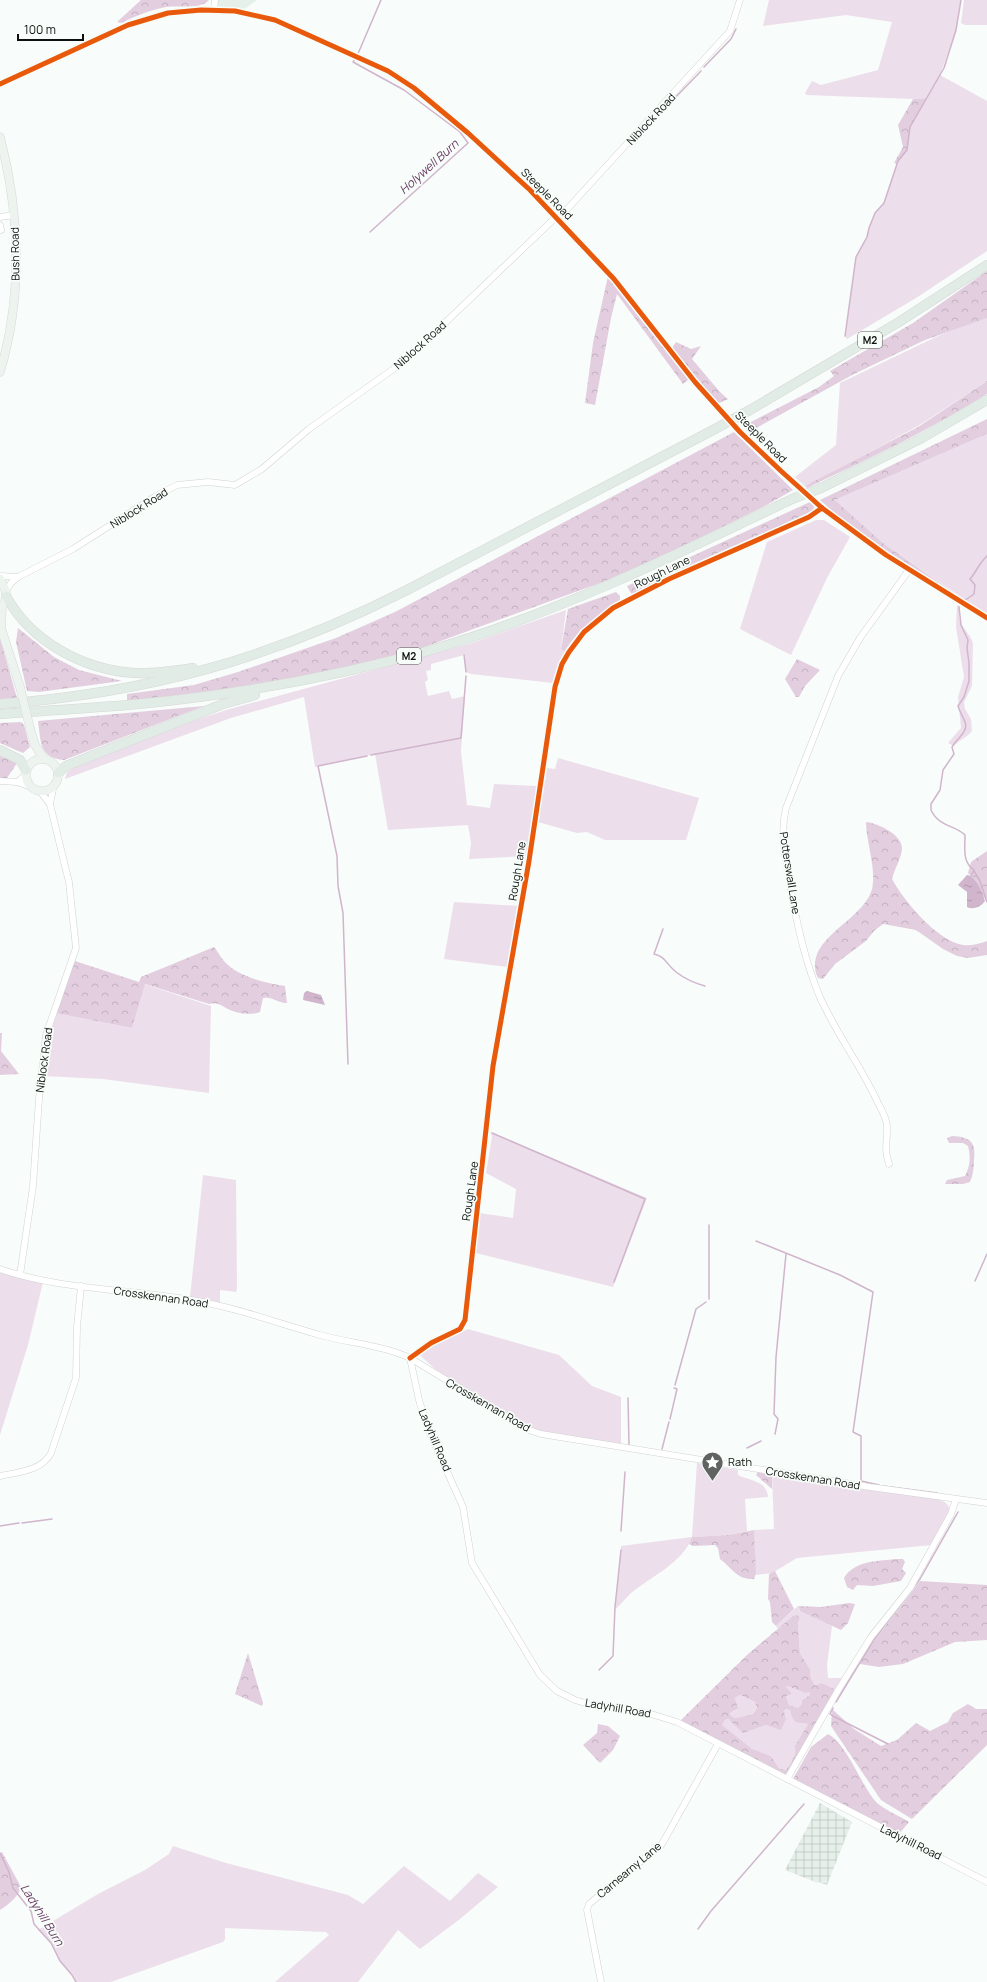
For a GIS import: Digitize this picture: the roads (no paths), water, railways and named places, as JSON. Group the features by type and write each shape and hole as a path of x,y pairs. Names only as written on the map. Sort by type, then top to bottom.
{"highway":[{"name":"M2","path":"0,704 89,694 150,684 221,666 265,652 334,625 377,605 609,486 750,410 887,330 987,265"},
{"name":"M2","path":"0,714 148,703 258,689 309,680 430,650 552,609 656,564 792,499 820,488 922,438 987,400"},
{"path":"6,594 13,609 34,631 48,642 78,659 106,669 136,673 158,673 207,665 265,652"},
{"path":"58,773 66,766 223,704 309,680"},
{"path":"0,750 20,760 26,773"}],"main road":[{"name":"Bush Road","path":"0,137 7,167 14,215 16,243 14,297 7,346 0,372"},
{"path":"0,579 6,594 1,608 1,628 20,686 35,746 44,759 53,764 58,773 54,784 47,789 36,789 30,785 26,773 32,762 35,746"},
{"path":"32,762 44,759"}],"street":[{"path":"214,9 215,0"},
{"name":"Niblock Road","path":"6,594 11,583 18,577 73,549 156,496 177,485 208,482 235,485 262,470 309,429 406,360 554,219 559,218 634,138 730,31 740,0"},
{"name":"Steeple Road","path":"0,84 108,34 150,18 168,13 214,9 235,11 275,20 358,56 398,77 429,100 508,170 557,218 614,279 695,382 740,432 822,508 909,570 987,618"},
{"path":"0,217 14,215"},
{"name":"Rough Lane","path":"410,1358 431,1343 460,1329 465,1320 493,1066 529,861 555,687 565,659 584,632 613,608 669,579 809,517 822,508"},
{"name":"Potterswall Lane","path":"889,1164 885,1149 888,1130 882,1112 819,995 791,894 783,827 786,808 838,676 860,638 909,570"},
{"path":"0,576 18,577"},
{"path":"17,782 26,773"},
{"path":"0,781 17,782 36,789"},
{"name":"Niblock Road","path":"20,1275 33,1186 38,1099 46,1035 76,948 69,882 50,804 54,784"},
{"name":"Niblock Road","path":"36,789 50,804"},
{"name":"Crosskennan Road","path":"0,1269 20,1275 81,1286 204,1302 262,1317 319,1335 396,1352 410,1358 529,1430 541,1434 703,1461 987,1503"},
{"path":"0,1476 41,1465 49,1456 53,1447 76,1378 76,1327 81,1286"},
{"name":"Ladyhill Road","path":"410,1358 428,1429 464,1507 472,1563 542,1678 557,1691 575,1700 595,1706 620,1708 666,1718 987,1882"},
{"path":"787,1779 840,1687 871,1637 910,1588 951,1514 956,1499"},
{"name":"Carnearny Lane","path":"601,1982 587,1910 589,1904 662,1844 718,1744"}],"water":[{"path":"967,875 973,878 976,882 985,901 977,907 967,907 967,892 958,885"},
{"path":"307,991 321,995 325,1005 303,1000 304,993"}],"waterway":[{"name":"Holywell Burn","path":"357,56 381,0"},
{"path":"845,336 856,257 867,237 875,213 884,203 898,161 907,150 910,127 944,68 956,30 961,0"},
{"path":"704,67 731,39 736,29"},
{"name":"Holywell Burn","path":"355,59 353,62 404,90 460,132 468,143 370,232"},
{"path":"670,103 701,71"},
{"path":"964,601 974,594 975,585 970,579 987,556"},
{"path":"959,607 961,625 968,640 969,681 964,697 958,706 966,726 964,732 952,747 954,754 943,770 940,790 931,804 931,810 938,820 965,835 966,859 970,867 974,870 971,876"},
{"path":"464,655 466,672"},
{"path":"371,755 461,738 466,676"},
{"path":"348,1064 343,913 338,886 337,856 318,766 367,756"},
{"path":"974,871 980,881 987,902"},
{"path":"663,929 654,954 661,957 683,977 705,986"},
{"path":"492,1133 645,1199 614,1282"},
{"path":"709,1225 709,1299"},
{"path":"756,1241 840,1275 873,1292 853,1432 861,1436 861,1481 879,1485"},
{"path":"775,1434 778,1419 774,1414 776,1357 786,1254"},
{"path":"975,1281 987,1254"},
{"path":"675,1385 696,1309 706,1302"},
{"path":"670,1419 677,1389 674,1388"},
{"path":"628,1398 629,1445"},
{"path":"662,1449 669,1422"},
{"path":"747,1448 761,1441"},
{"path":"621,1531 625,1472"},
{"path":"883,1486 937,1493"},
{"path":"836,1702 873,1641 920,1579 958,1512"},
{"path":"22,1523 52,1519"},
{"path":"0,1526 19,1523"},
{"path":"599,1670 613,1656 615,1607 621,1550"},
{"path":"833,1708 830,1714 833,1716 888,1744"},
{"path":"698,1929 711,1911 804,1804"},
{"name":"Ladyhill Burn","path":"0,1853 9,1872 13,1888 31,1911 34,1924 51,1943 60,1961 76,1982"}],"place":[{"name":"Rath","path":"713,1482"}]}
